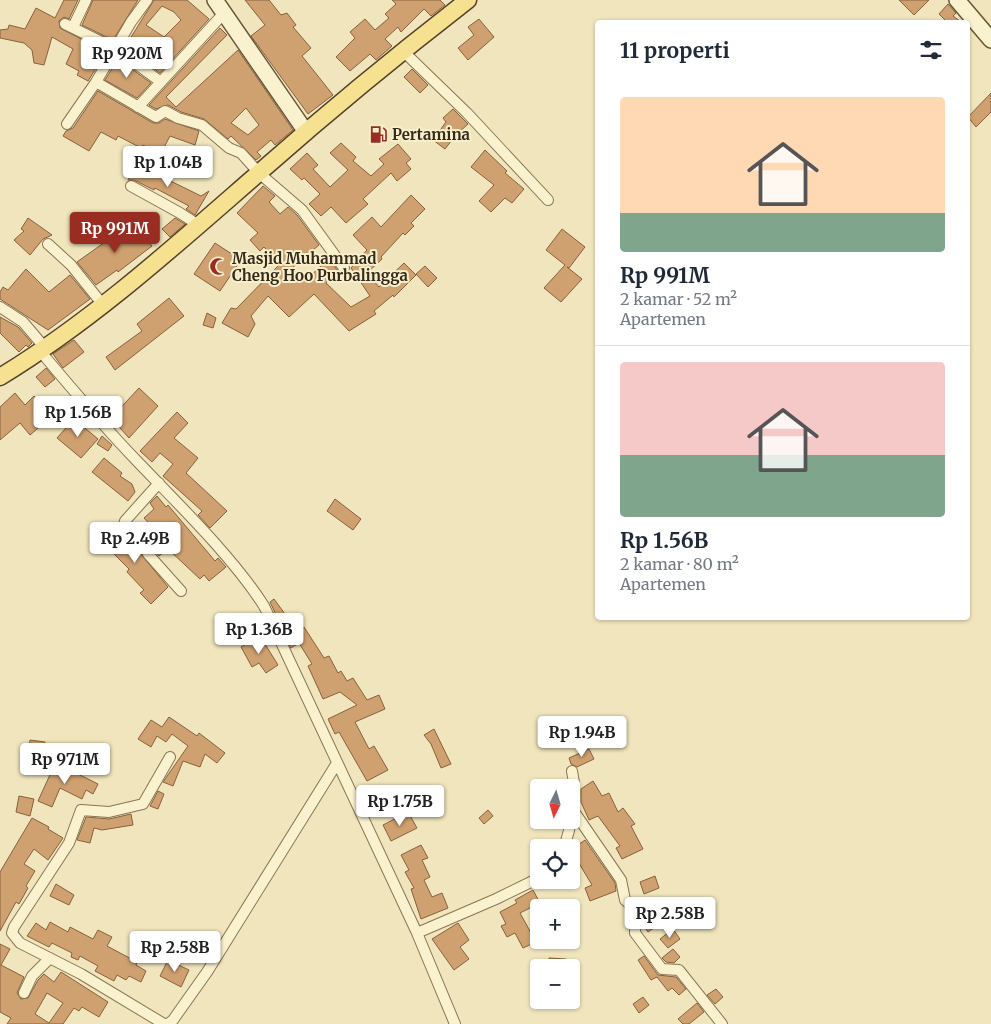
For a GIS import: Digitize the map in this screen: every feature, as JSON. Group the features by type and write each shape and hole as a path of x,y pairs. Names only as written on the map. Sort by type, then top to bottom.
{"main road":[{"path":"0,377 43,350 103,305 200,226 306,132 403,51 468,0"}],"street":[{"path":"86,0 69,25 116,50 161,82"},
{"path":"67,124 96,82 147,0"},
{"path":"215,0 306,132"},
{"path":"957,0 991,40"},
{"path":"138,107 224,13"},
{"path":"403,51 467,113 548,200"},
{"path":"96,82 158,117 166,110 178,118 202,125 229,148 241,153 259,173 302,210 344,268"},
{"path":"131,186 200,226"},
{"path":"48,244 71,265 103,305"},
{"path":"0,307 23,322 43,350 106,428 159,483 243,577 261,601 416,933 455,1024"},
{"path":"159,483 125,521 124,525 145,545 148,554 181,592"},
{"path":"164,1024 81,974 16,940 12,933 69,843 80,810 109,812 143,804 170,757"},
{"path":"168,1024 173,1020 207,972 337,762"},
{"path":"572,771 573,779"},
{"path":"580,820 622,880 624,898 636,910 634,923 636,936 662,969 679,970 722,1024"},
{"path":"416,933 530,882"},
{"path":"24,993 32,976 50,958"}],"building":[{"path":"64,0 78,0 69,19 64,17 59,21 60,28 106,52 88,81 77,75 79,71 66,64 73,49 52,37 44,65 34,63 32,50 24,43 0,38 0,30 8,29 9,25 25,29 36,8 55,18"},
{"path":"93,0 138,0 113,40 82,25"},
{"path":"154,0 187,0 209,19 160,73 125,47","holes":["162,6 174,12 181,20 164,37 146,25"]},
{"path":"245,0 269,0 281,15 287,13 296,25 293,27 311,48 302,56 333,95 308,114 251,36 265,25"},
{"path":"392,0 440,0 445,5 431,16 424,9 401,32 398,27 385,39 392,46 376,60 370,54 350,71 336,57 355,38 350,32 365,19 375,30 389,18 385,14 396,4"},
{"path":"899,0 929,0 914,15"},
{"path":"948,4 956,13 953,16 958,20 945,20 939,14"},
{"path":"479,19 494,37 468,60 458,48 474,35 468,27"},
{"path":"220,28 227,35 166,97 176,107 238,50 293,130 275,145 271,140 257,152 261,156 256,160 231,136 228,139 204,119 181,112 168,105 156,109 149,105","holes":["246,108 259,125 248,135 231,123"]},
{"path":"118,59 151,83 137,98 105,80"},
{"path":"412,69 428,85 420,93 404,77"},
{"path":"98,91 153,123 159,123 165,119 199,131 195,145 170,136 160,155 143,145 141,148 118,136 116,140 101,132 89,151 63,136 66,131 73,128"},
{"path":"991,93 991,112 976,127 970,120 970,115"},
{"path":"453,109 468,124 445,149 433,140 446,122 443,118"},
{"path":"341,143 356,157 353,161 371,176 384,164 379,159 398,144 411,159 406,163 411,169 397,181 391,173 363,199 368,204 346,223 331,207 321,216 309,204 320,194 304,178 302,180 290,169 307,153 318,165 313,169 330,187 348,170 330,153"},
{"path":"485,150 507,171 505,173 524,189 512,203 505,198 491,212 479,201 494,185 471,167"},
{"path":"136,164 201,196 209,191 195,215 186,209 189,206 155,188 154,190 134,180 128,180"},
{"path":"263,186 275,196 269,202 280,214 288,207 297,215 319,245 292,268 305,281 324,263 325,265 330,260 338,271 326,283 351,307 370,296 351,268 367,250 353,235 372,217 381,227 411,195 425,209 411,223 414,226 405,235 403,233 381,257 382,259 367,273 379,287 404,263 416,275 394,297 393,295 374,311 376,314 349,331 314,294 289,317 268,296 251,316 255,324 248,337 222,323 231,308 236,309 280,264 264,247 260,251 250,240 258,233 237,213"},
{"path":"28,218 52,235 43,239 30,255 14,240 24,231 21,229"},
{"path":"175,218 185,224 170,237 162,229"},
{"path":"133,222 152,246 118,272 117,270 96,285 77,262"},
{"path":"562,229 585,247 569,268 567,267 582,279 561,302 544,288 565,265 546,250"},
{"name":"Masjid Muhammad Cheng Hoo Purbalingga","path":"215,243 241,260 220,291 194,274"},
{"path":"425,266 437,278 428,287 416,274"},
{"path":"26,269 49,292 70,275 90,299 48,330 0,299 0,292 3,287 8,290"},
{"path":"169,298 184,316 115,370 106,357 142,331 137,324"},
{"path":"207,313 216,318 213,328 203,325"},
{"path":"0,317 18,327 32,343 28,347 26,345 19,352 0,333"},
{"path":"74,340 84,352 63,368 53,354"},
{"path":"46,368 55,379 45,387 36,377"},
{"path":"139,388 158,406 129,438 111,418"},
{"path":"15,393 25,405 34,396 49,412 40,421 43,424 30,435 20,423 0,440 0,407"},
{"path":"70,397 80,409 68,422 57,412"},
{"path":"177,412 188,423 174,438 198,458 186,473 227,511 210,528 198,515 202,511 163,476 173,464 160,453 152,462 140,451"},
{"path":"74,419 98,439 81,458 57,438"},
{"path":"102,436 112,445 108,451 97,444"},
{"path":"104,458 122,473 120,476 132,484 135,492 128,501 92,472"},
{"path":"157,496 166,507 168,505 215,561 218,558 226,567 209,581 204,575 200,579 168,549 159,556 154,550 148,538 156,531 144,518 154,509 150,503"},
{"path":"335,499 361,519 353,530 327,511"},
{"path":"117,525 168,587 151,604 140,593 144,590 127,572 129,569 101,541"},
{"path":"274,599 285,614 278,619 270,602"},
{"path":"304,627 324,658 329,656 338,673 341,671 347,681 353,678 367,700 379,695 385,709 355,722 369,749 374,746 388,770 367,781 339,732 335,734 328,719 357,705 340,692 323,699 308,666 312,664 299,643 291,648 286,638"},
{"path":"260,636 278,665 266,673 259,663 252,667 241,647"},
{"path":"169,717 197,736 199,733 225,753 217,763 205,754 200,767 183,761 173,786 163,782 188,746 172,734 166,742 157,736 151,747 138,739 151,720 162,727"},
{"path":"585,718 592,728 578,737 572,727"},
{"path":"434,729 451,764 441,768 431,744 424,735"},
{"path":"30,740 45,742 42,768 27,766"},
{"path":"589,749 594,759 577,767 571,764 569,758"},
{"path":"54,766 72,771 98,784 93,794 86,790 82,799 60,788 52,807 38,801"},
{"path":"593,781 602,796 609,793 618,812 623,808 635,824 631,826 643,849 622,859 616,848 620,846 598,816 589,820 581,802 581,789"},
{"path":"158,791 164,794 158,809 150,806"},
{"path":"19,796 34,799 30,816 16,812"},
{"path":"488,810 493,816 484,824 479,818"},
{"path":"408,812 417,828 391,841 383,825"},
{"path":"131,814 133,825 102,830 94,828 90,843 77,840 86,817 109,819"},
{"path":"32,818 49,827 48,829 63,838 48,860 34,849 24,864 35,871 26,886 28,888 19,904 16,902 0,931 0,872"},
{"path":"585,840 615,883 616,891 590,901 585,888 592,885 580,865 580,844"},
{"path":"421,845 428,858 422,860 430,877 424,880 432,897 442,893 448,908 421,919 411,889 414,888 405,872 409,870 401,855"},
{"path":"655,876 659,888 644,894 640,882"},
{"path":"56,884 74,895 69,905 50,896"},
{"path":"533,890 538,899 530,899 530,908 520,913 530,931 530,945 523,948 515,933 507,937 501,926 506,924 500,912 517,903 515,900"},
{"path":"652,917 658,925 648,932 642,923"},
{"path":"50,922 68,932 70,927 93,939 98,930 112,937 107,946 137,962 136,965 146,971 141,982 129,976 126,980 117,975 114,981 95,971 98,966 80,956 78,960 71,957 72,953 52,943 49,947 27,936 36,923 46,930"},
{"path":"458,923 469,940 460,947 469,959 454,970 432,939"},
{"path":"673,929 680,939 668,948 660,939"},
{"path":"0,944 10,949 1,965 24,977 17,993 21,999 28,998 38,980 44,974 54,982 61,972 108,1002 99,1017 82,1007 79,1011 74,1008 63,1024 7,1024 11,1018 0,1012","holes":["47,993 63,1003 49,1023 35,1014"]},
{"path":"673,949 680,957 674,963 666,962 662,958"},
{"path":"644,956 658,975 676,977 686,989 679,995 672,988 668,991 657,977 651,980 638,960"},
{"path":"168,960 189,970 181,987 160,976"},
{"path":"716,989 723,997 715,1004 707,995"},
{"path":"643,997 649,1005 639,1013 633,1004"},
{"path":"697,1003 704,1012 689,1024 683,1024 678,1019"}],"place":[{"name":"Pertamina","path":"378,134"},
{"name":"Masjid Muhammad Cheng Hoo Purbalingga","path":"218,267"}]}
